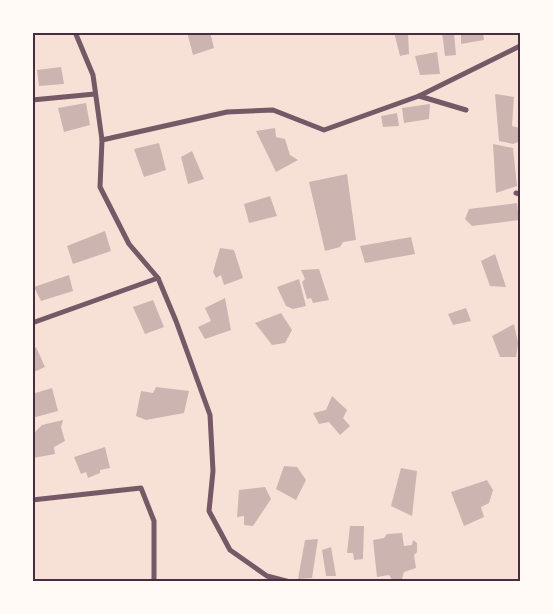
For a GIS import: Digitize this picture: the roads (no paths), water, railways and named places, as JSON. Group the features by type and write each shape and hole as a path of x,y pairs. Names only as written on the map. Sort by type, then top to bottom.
{"street":[{"path":"75,32 92,76 95,94 102,140 100,187 129,244 158,278 210,415 213,471 208,511 230,550 268,576 290,582"},
{"path":"102,140 227,112 273,110 324,130 419,96 520,46"},
{"path":"32,100 95,94"},
{"path":"419,96 466,110"},
{"path":"32,323 158,278"},
{"path":"32,500 141,488 154,521 154,582"}]}
